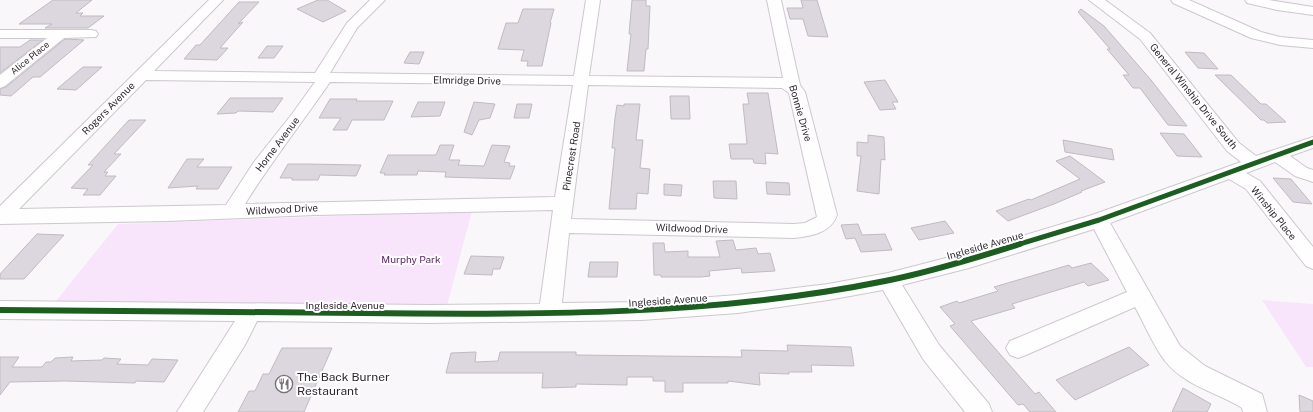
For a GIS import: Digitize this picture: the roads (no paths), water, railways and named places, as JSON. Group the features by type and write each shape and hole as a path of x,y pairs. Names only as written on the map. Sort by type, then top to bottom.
{"street":[{"name":"Rogers Avenue","path":"0,216 216,0"},
{"name":"Horne Avenue","path":"231,212 260,166 298,118 352,26 378,0"},
{"name":"Pinecrest Road","path":"550,312 563,203 594,0"},
{"name":"Bonnie Drive","path":"774,0 792,86 797,92 827,215 825,221 821,224"},
{"name":"General Winship Drive South","path":"1096,0 1145,36 1233,147 1253,163"},
{"path":"1178,0 1256,35 1280,41 1313,44"},
{"path":"1252,0 1277,6 1313,11"},
{"path":"0,34 91,34"},
{"name":"Alice Place","path":"0,83 61,34"},
{"name":"Elmridge Drive","path":"141,76 716,81 784,83 792,86"},
{"name":"Ingleside Avenue","path":"0,310 429,314 642,311 738,304 828,292 888,281 969,260 1100,220 1313,142"},
{"path":"1276,155 1302,172 1313,176"},
{"name":"Winship Place","path":"1230,172 1253,185 1313,261"},
{"name":"Wildwood Drive","path":"0,216 168,214 315,208 563,203"},
{"path":"1100,220 1164,341 1172,353 1183,366 1202,378 1245,396 1253,402 1255,412"},
{"name":"Wildwood Drive","path":"561,226 794,231 809,229 821,224"},
{"path":"1292,235 1313,236"},
{"path":"888,281 931,352 980,412"},
{"path":"1018,348 1141,295"},
{"path":"189,412 237,338 250,313"}],"place":[{"name":"The Back Burner Restaurant","path":"284,384"}],"park label":[{"name":"Murphy Park","path":"411,259"}]}
